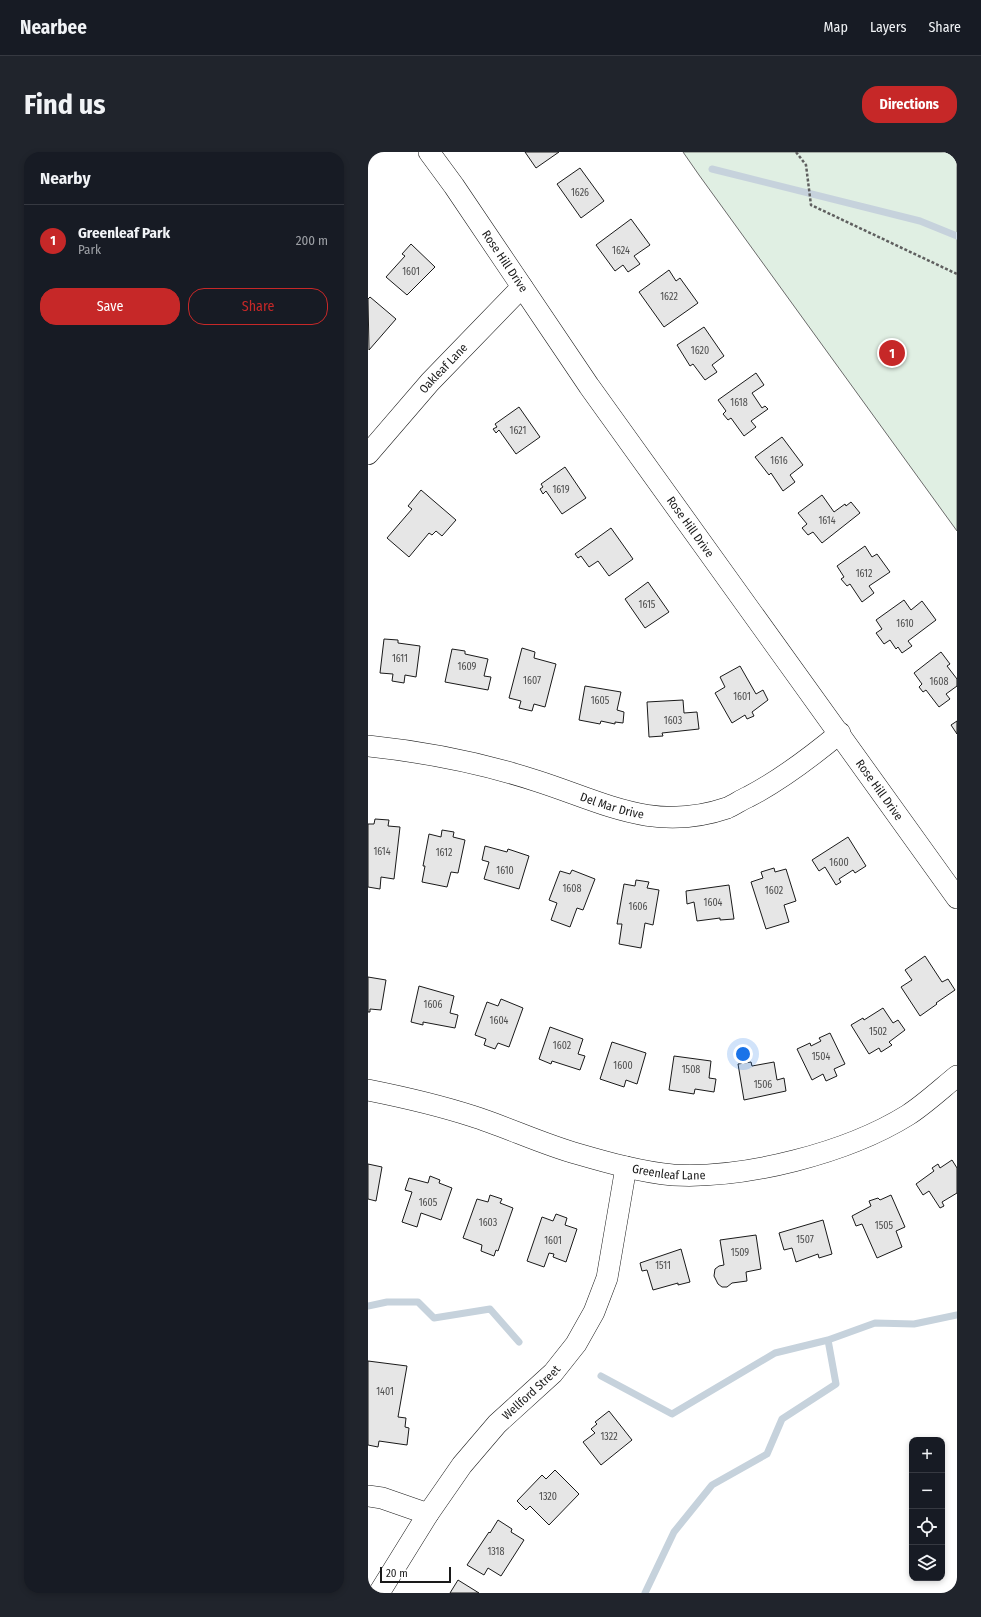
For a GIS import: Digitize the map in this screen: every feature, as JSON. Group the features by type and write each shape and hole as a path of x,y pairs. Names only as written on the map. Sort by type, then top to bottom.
{"street":[{"name":"Rose Hill Drive","path":"429,152 454,186 589,386 840,733 957,898"},
{"name":"Oakleaf Lane","path":"368,454 430,382 522,287"},
{"name":"Del Mar Drive","path":"368,746 390,748 471,763 537,781 607,806 638,814 663,817 696,815 727,808 763,789 814,755 840,733"},
{"name":"Greenleaf Lane","path":"368,1090 416,1099 472,1116 576,1154 626,1167 673,1175 714,1174 765,1168 814,1156 862,1138 908,1115 957,1076"},
{"name":"Wellford Street","path":"379,1593 428,1514 462,1465 497,1424 553,1373 576,1344 594,1312 607,1278 626,1167"},
{"path":"368,1496 382,1498 428,1514"}],"path":[{"path":"796,152 806,165 811,205 957,274"}],"green space":[{"path":"683,152 957,152 957,531 699,175"}],"building":[{"path":"525,152 559,152 536,168"},
{"path":"580,168 604,201 581,218 557,184"},
{"path":"631,219 650,245 634,256 640,264 628,272 623,265 615,271 596,245"},
{"path":"411,244 435,267 407,295 386,277 405,256 402,254"},
{"path":"669,270 676,281 680,278 698,303 664,327 639,292"},
{"path":"370,297 396,319 369,350 368,299"},
{"path":"704,327 724,356 712,365 717,372 705,380 693,364 690,366 677,345"},
{"path":"756,373 764,385 752,393 762,408 765,406 768,409 751,421 756,427 744,436 731,418 728,420 723,414 726,411 718,400"},
{"path":"519,407 540,437 516,454 499,430 496,433 493,429 497,427 495,424"},
{"path":"782,437 803,465 790,475 795,482 783,491 771,473 769,475 755,457"},
{"path":"565,467 586,498 562,514 546,491 543,494 540,489 543,487 541,484"},
{"path":"421,490 456,520 442,536 436,531 432,535 429,533 409,557 387,538 412,509 408,506"},
{"path":"822,495 834,512 845,504 846,506 851,502 860,513 822,543 813,532 808,535 802,528 807,524 798,513"},
{"path":"611,528 633,559 609,576 598,561 589,567 581,556 578,558 575,554"},
{"path":"865,546 872,557 877,554 890,572 869,586 874,593 862,602 850,584 847,586 841,579 844,577 837,566"},
{"path":"648,582 669,612 645,628 625,599"},
{"path":"904,600 911,610 922,601 936,620 908,641 912,646 902,653 898,647 896,649 890,640 884,644 876,633 882,629 876,620"},
{"path":"384,639 398,640 398,643 420,646 416,677 405,675 404,683 392,681 393,674 380,673"},
{"path":"522,648 535,652 534,658 556,664 545,707 534,704 532,711 519,708 521,701 509,698"},
{"path":"452,649 465,651 465,654 488,659 484,676 491,677 488,690 445,682"},
{"path":"941,652 950,664 947,666 957,679 957,686 946,694 950,699 939,707 926,690 923,692 919,687 922,684 914,673"},
{"path":"740,666 756,694 763,690 768,700 752,712 754,716 747,719 745,715 732,723 715,693 725,687 720,677"},
{"path":"585,686 621,692 617,710 624,712 623,723 615,722 615,724 601,721 600,724 579,720"},
{"path":"683,700 684,713 697,712 699,729 662,733 663,736 649,737 647,702"},
{"path":"957,721 957,734 951,725"},
{"path":"375,819 389,820 388,826 400,827 394,879 381,877 380,889 368,887 368,824 374,824"},
{"path":"442,830 454,832 453,837 465,840 458,873 451,872 447,887 422,882 425,866 423,866 429,834 441,837"},
{"path":"848,837 866,866 855,873 853,870 839,879 841,882 836,885 825,867 819,871 812,860"},
{"path":"485,846 507,852 508,849 529,856 519,889 484,879 489,862 482,860"},
{"path":"774,868 775,872 786,869 796,901 784,905 789,922 766,929 751,882 763,878 761,872"},
{"path":"572,870 595,879 583,910 577,908 570,927 551,920 557,903 549,900 560,871 570,874"},
{"path":"636,880 649,882 647,888 659,890 653,925 645,923 641,948 619,944 622,924 617,924 624,884 635,886"},
{"path":"729,885 734,919 720,920 720,918 697,921 694,902 687,904 686,891"},
{"path":"925,956 942,982 948,979 955,990 920,1016 901,987 912,980 905,970"},
{"path":"368,977 386,980 381,1010 370,1009 370,1012 368,1012"},
{"path":"419,986 454,996 450,1013 458,1015 455,1028 423,1022 423,1025 411,1022"},
{"path":"501,999 523,1008 509,1047 498,1043 495,1049 484,1045 486,1039 475,1035 487,1002 498,1006"},
{"path":"883,1008 893,1023 898,1020 905,1030 889,1042 892,1045 881,1052 879,1048 869,1054 851,1025 863,1018 864,1020"},
{"path":"550,1027 583,1039 578,1054 585,1056 580,1070 552,1061 551,1064 539,1059"},
{"path":"830,1033 845,1064 834,1069 837,1076 826,1081 823,1074 812,1080 797,1049 810,1043 811,1046 821,1041 819,1038"},
{"path":"612,1042 646,1053 637,1084 626,1080 624,1087 600,1079"},
{"path":"674,1056 711,1061 709,1078 716,1079 714,1092 695,1089 694,1094 669,1090"},
{"path":"751,1062 752,1066 774,1062 777,1080 784,1078 786,1091 744,1100 738,1064"},
{"path":"952,1160 957,1168 957,1193 942,1202 944,1206 940,1208 929,1191 923,1195 916,1184 934,1171 932,1168 938,1164 940,1168"},
{"path":"368,1164 382,1167 376,1201 368,1199"},
{"path":"430,1176 440,1180 439,1183 452,1188 441,1220 421,1213 417,1227 402,1222 412,1192 405,1190 409,1178 428,1183"},
{"path":"490,1195 502,1199 500,1203 513,1208 498,1251 496,1250 494,1256 481,1251 482,1245 463,1238 477,1199 488,1202"},
{"path":"891,1195 905,1227 896,1231 902,1247 877,1258 862,1224 856,1226 852,1216 871,1206 869,1201 878,1198 880,1200"},
{"path":"556,1214 567,1218 565,1225 577,1229 566,1262 553,1257 554,1254 549,1253 544,1267 527,1261 542,1217 553,1221"},
{"path":"823,1220 832,1254 819,1258 818,1254 796,1262 792,1248 784,1250 779,1233"},
{"path":"756,1235 761,1269 746,1272 747,1281 732,1283 727,1287 722,1287 718,1284 714,1276 715,1269 724,1265 720,1240"},
{"path":"681,1249 690,1282 678,1285 678,1283 653,1290 647,1270 642,1271 640,1263"},
{"path":"368,1361 407,1366 398,1417 406,1418 405,1427 409,1428 407,1445 379,1441 378,1447 368,1445"},
{"path":"609,1411 632,1440 601,1465 583,1442 595,1433 591,1429 597,1424 595,1422"},
{"path":"555,1470 579,1494 549,1525 530,1506 526,1510 517,1501 542,1475 546,1479"},
{"path":"498,1520 512,1529 511,1532 524,1540 501,1576 488,1568 484,1575 467,1565"},
{"path":"458,1580 479,1593 450,1593"}],"waterway":[{"path":"712,169 920,221 957,236"},
{"path":"368,1306 387,1302 418,1302 434,1318 490,1309 519,1342"},
{"path":"645,1593 674,1532 712,1485 767,1454 782,1419 836,1384 828,1340 875,1323 914,1324 957,1315"},
{"path":"601,1376 672,1414 775,1353 828,1340"}],"place":[{"name":"Greenleaf Park","path":"892,353"}]}
